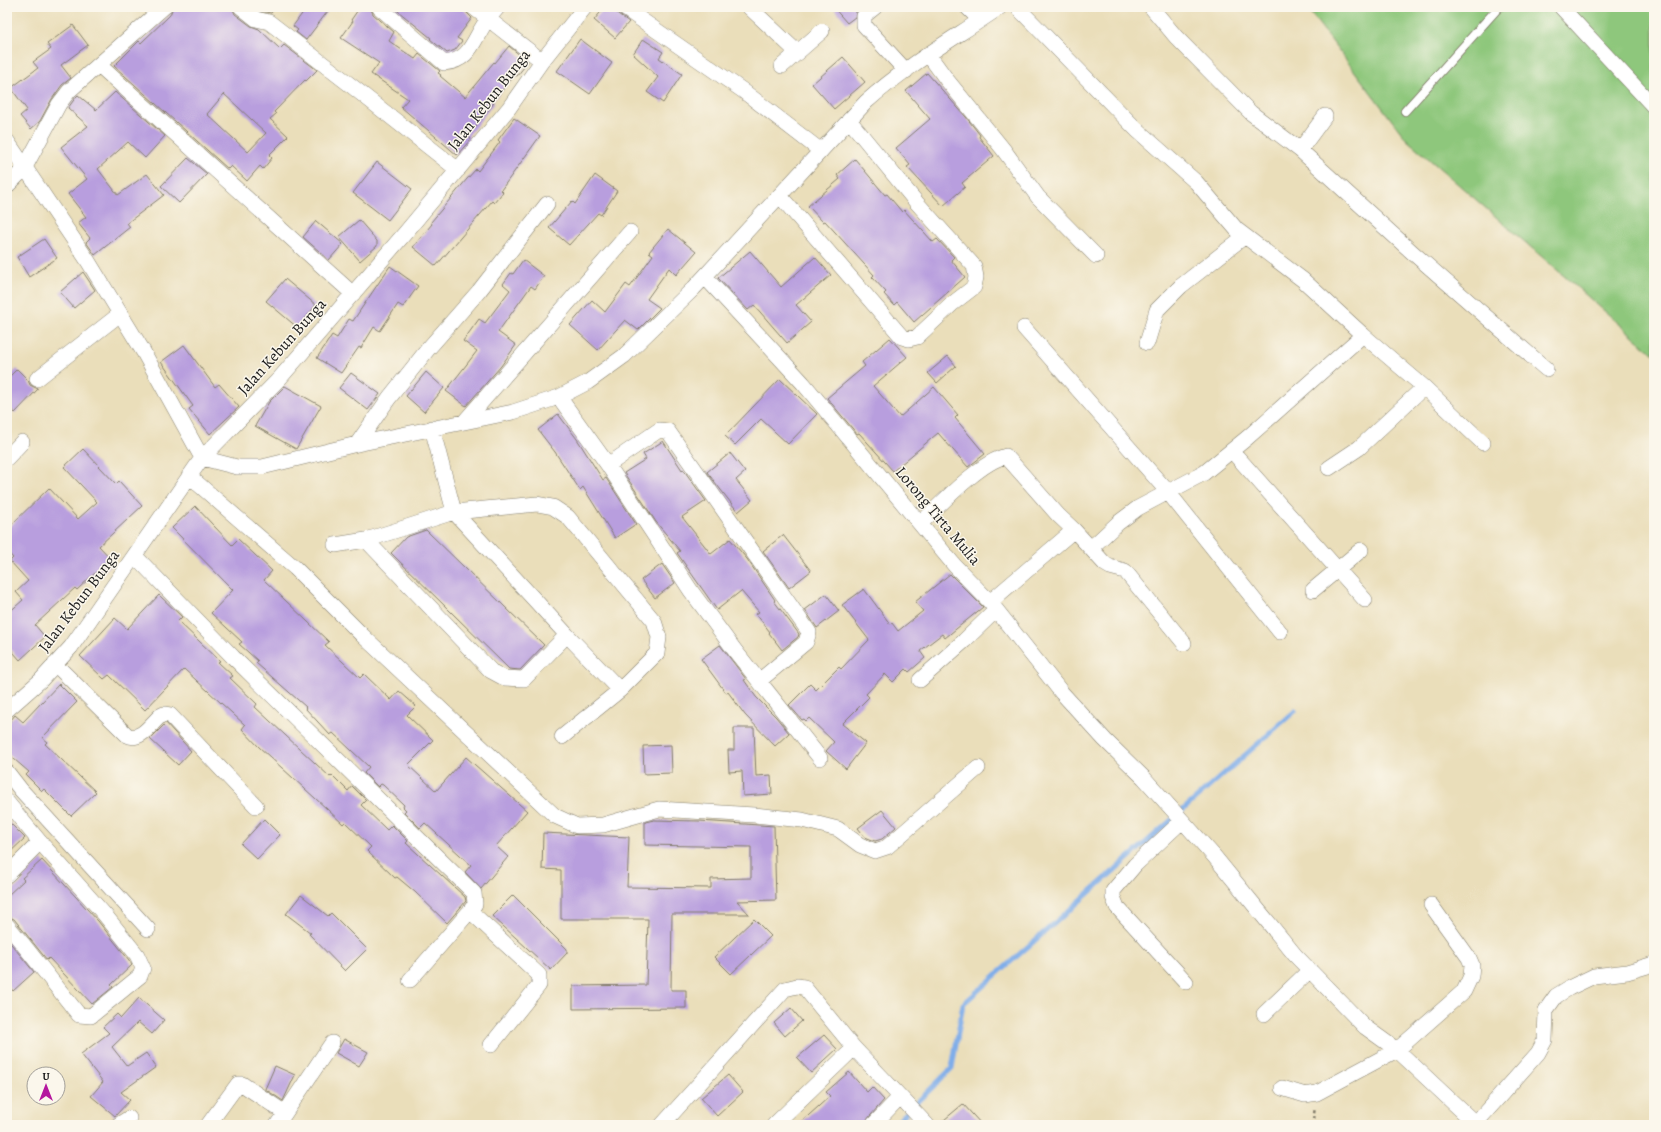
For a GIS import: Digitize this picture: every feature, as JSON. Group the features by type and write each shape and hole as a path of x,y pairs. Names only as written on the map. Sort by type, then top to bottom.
{"street":[{"path":"7,186 24,169 59,104 70,91 164,7"},
{"path":"241,7 256,19 269,22 354,87 458,170"},
{"path":"379,7 444,63 461,59 476,41 487,19 498,7"},
{"path":"473,7 542,61"},
{"name":"Jalan Kebun Bunga","path":"8,706 41,680 71,647 202,458 280,378 353,294 509,108 542,61 585,7"},
{"path":"623,7 742,90 821,151"},
{"path":"749,7 798,53"},
{"path":"875,7 864,16 864,25 906,71"},
{"path":"967,7 980,20"},
{"path":"7,141 24,169 88,261 143,351 202,458 237,467 262,467 358,444 513,412 559,398 588,382 624,356 705,276 866,102 884,86 928,54 1000,7"},
{"path":"1017,7 1137,130 1196,182 1237,230 1303,280 1363,335 1424,387 1483,443"},
{"path":"1151,7 1181,42 1251,113 1300,150 1400,242 1546,369"},
{"path":"1561,7 1654,106"},
{"path":"782,66 822,31"},
{"path":"928,54 1003,149 1038,197 1096,256"},
{"path":"99,65 353,294"},
{"path":"1300,150 1324,116"},
{"path":"780,196 902,337 909,339 917,337 952,304 974,287 976,277 974,266 917,203 849,120"},
{"path":"358,444 389,398 428,349 479,291 547,204"},
{"path":"465,421 630,232"},
{"path":"1147,343 1157,310 1181,286 1245,236"},
{"name":"Lorong Tirta Mulia","path":"705,276 803,383 921,523 955,566 993,606 1062,693 1105,740 1144,778 1167,806 1214,856 1295,955 1365,1027 1396,1050 1475,1124"},
{"path":"37,379 120,314"},
{"path":"1024,328 1168,492 1280,632"},
{"path":"1091,548 1118,523 1138,508 1204,473 1363,335"},
{"path":"1329,468 1359,448 1424,387"},
{"path":"559,398 608,465 691,591 759,681 820,758"},
{"path":"432,428 454,512 567,635 620,690"},
{"path":"608,465 659,430 668,431 809,632 806,642 759,681"},
{"path":"7,458 22,442"},
{"path":"1232,450 1365,600"},
{"path":"921,523 968,480 989,464 1006,456 1058,515 1110,567 1125,572 1184,643"},
{"path":"189,476 295,568 362,635 555,816 577,826 603,825 659,809 754,815 802,820 838,829 860,845 875,851 887,847 978,768"},
{"path":"335,546 366,540 454,512 537,504 553,507 568,517 654,621 659,637 657,653 620,690 562,737"},
{"path":"920,680 964,641 993,606 1074,530"},
{"path":"366,540 491,671 504,678 524,679 567,635"},
{"path":"1313,590 1361,550"},
{"path":"135,556 233,657 474,893 475,904 470,911 410,980"},
{"path":"55,664 127,735 131,737 140,735 160,716 164,714 170,715 256,806"},
{"path":"7,772 21,790 148,929"},
{"path":"7,802 137,955 142,968 140,976 90,1016 78,1015 7,925"},
{"path":"1181,820 1135,865 1113,891 1113,897 1117,907 1186,982"},
{"path":"7,874 40,842"},
{"path":"1282,1088 1304,1095 1317,1093 1396,1050 1464,991 1471,976 1472,965 1469,958 1431,905"},
{"path":"470,911 539,975 539,985 491,1046"},
{"path":"1475,1124 1538,1053 1544,1040 1546,1010 1556,996 1594,976 1628,972 1654,964"},
{"path":"1264,1014 1310,970"},
{"path":"662,1125 785,989 797,986 804,987 854,1048 922,1122"},
{"path":"208,1125 238,1084 242,1084 281,1119 332,1043"},
{"path":"774,1125 854,1048"},
{"path":"873,1125 902,1099"}],"lane":[{"path":"1405,111 1499,7"}],"green space":[{"path":"1306,7 1654,7 1654,354 1406,139"}],"building":[{"path":"173,7 232,7 235,14 251,26 259,29 280,49 284,45 317,70 306,81 305,80 274,112 276,114 270,119 288,136 269,155 272,158 263,169 260,166 247,181 231,166 228,169 114,66 139,41 141,43 170,15","holes":["224,94 266,133 248,152 207,114"]},
{"path":"255,7 276,7 271,13 260,11"},
{"path":"307,7 331,7 306,40 296,32 298,30 293,26"},
{"path":"360,7 370,7 373,14 394,32 389,41 415,59 419,54 440,71 438,73 441,75 440,76 465,97 509,46 528,62 492,102 494,103 468,136 471,139 457,155 401,107 408,99 371,74 379,63 341,38 353,21 351,20"},
{"path":"393,7 464,7 465,11 472,18 457,38 462,41 455,50 447,53"},
{"path":"605,7 614,7 618,14 629,22 615,38 594,20"},
{"path":"833,7 861,7 856,12 855,17 847,23"},
{"path":"73,25 88,45 61,65 71,78 62,85 52,99 40,121 31,129 20,116 27,110 11,88 38,68 33,62 51,49 47,44"},
{"path":"580,39 612,63 590,94 557,71"},
{"path":"643,39 663,52 659,58 682,74 663,103 647,92 658,77 633,54"},
{"path":"843,57 865,82 834,109 812,84"},
{"path":"927,73 966,117 994,156 962,183 965,187 943,206 907,167 910,165 896,148 930,119 906,91"},
{"path":"115,92 165,136 145,158 128,142 98,169 118,195 147,174 164,195 127,223 130,227 95,255 86,242 90,238 78,223 86,217 68,194 87,179 61,147 88,126 68,108 76,97 78,95 96,110"},
{"path":"514,118 540,136 501,190 503,192 494,203 492,201 436,266 413,247 432,224 431,222 467,179 476,169 478,171 500,142 498,140"},
{"path":"188,158 207,174 179,203 161,186"},
{"path":"855,159 885,195 887,194 902,212 904,210 933,242 937,239 954,257 951,260 965,277 914,322 897,302 894,305 884,294 886,292 872,277 874,275 825,221 823,222 808,206 840,179 837,175"},
{"path":"377,162 412,189 388,220 353,193"},
{"path":"595,175 617,191 601,215 598,213 569,245 549,228 572,201 575,204"},
{"path":"359,220 377,241 377,246 360,261 339,237"},
{"path":"316,221 343,244 329,260 303,237"},
{"path":"668,229 696,252 676,275 669,268 647,299 660,308 638,330 625,320 598,350 570,325 592,300 605,312 626,284 630,287 653,255 649,252"},
{"path":"44,239 57,258 29,277 17,257"},
{"path":"750,251 781,287 815,257 831,275 796,305 811,322 787,343 754,305 748,310 718,278"},
{"path":"523,260 544,276 535,289 531,286 498,332 516,345 501,366 466,406 446,391 477,351 463,341 479,319 485,323 510,290 503,284 511,273 513,274"},
{"path":"390,266 418,286 403,307 398,304 380,331 374,327 361,348 359,347 341,373 317,358 332,335 337,338 349,319 353,321"},
{"path":"83,272 95,290 74,308 60,292"},
{"path":"285,279 316,305 298,328 266,301"},
{"path":"890,338 907,357 873,386 900,417 934,387 958,415 955,418 985,454 968,467 938,433 893,471 859,433 857,434 827,398 865,366 862,362"},
{"path":"184,345 215,387 219,384 239,407 210,434 189,409 193,406 161,362"},
{"path":"948,356 956,366 937,383 928,373"},
{"path":"17,369 28,380 30,385 38,389 15,413 7,405 7,379"},
{"path":"426,372 444,388 424,412 406,396"},
{"path":"351,373 380,394 368,410 339,388"},
{"path":"780,379 817,414 788,444 761,419 735,445 725,436"},
{"path":"285,386 321,406 296,449 255,426 269,402"},
{"path":"558,414 577,439 603,480 606,478 636,524 615,538 583,487 580,490 555,452 538,430"},
{"path":"663,441 682,470 683,469 706,501 682,517 711,554 730,539 747,559 775,600 774,601 799,634 798,637 782,650 756,614 759,612 741,591 717,610 677,553 680,551 656,522 624,473 646,459 643,454"},
{"path":"83,449 116,484 119,481 142,506 99,546 114,562 100,575 96,572 77,590 75,588 35,625 45,637 20,660 7,645 7,614 23,600 16,592 28,581 10,561 13,558 7,551 7,529 49,488 78,519 97,502 64,467"},
{"path":"730,453 745,472 736,480 752,500 738,512 707,472"},
{"path":"195,506 232,545 238,539 272,571 264,580 329,642 325,645 360,678 364,674 391,700 399,691 416,706 407,715 433,740 408,765 436,791 466,757 527,811 496,846 508,857 481,889 465,872 471,865 425,823 420,828 404,812 406,810 403,807 404,805 383,785 381,784 378,787 364,773 369,767 333,733 330,735 305,708 306,707 256,663 258,661 239,644 242,642 211,613 233,590 172,528"},
{"path":"426,530 544,645 520,670 509,669 391,553 406,537"},
{"path":"783,535 811,571 789,588 763,551"},
{"path":"662,564 675,583 655,598 641,580"},
{"path":"950,574 983,607 945,638 942,634 920,651 925,658 909,672 906,669 893,682 885,674 866,694 869,697 842,724 866,743 846,769 826,751 834,742 809,718 806,721 804,719 802,720 789,705 810,684 816,690 839,667 841,669 869,640 842,605 864,589 890,624 892,623 898,631 923,611 915,602"},
{"path":"826,594 839,611 817,628 805,610"},
{"path":"159,595 182,617 178,621 220,661 218,662 233,676 230,678 257,704 255,707 330,777 332,775 348,791 352,786 366,800 361,805 387,830 392,825 408,841 406,843 465,897 466,901 447,923 415,892 397,877 395,878 367,851 371,847 345,822 343,824 259,747 242,729 245,725 184,669 145,710 109,675 104,679 80,656 115,618 127,629"},
{"path":"720,645 746,679 744,680 756,697 776,717 789,733 775,746 745,715 728,692 726,693 701,659"},
{"path":"59,684 77,702 42,738 47,742 45,744 96,792 71,816 44,789 42,791 26,775 29,772 7,753 7,725 15,715 23,722"},
{"path":"166,723 191,751 178,765 150,739"},
{"path":"734,728 754,728 756,776 771,775 772,794 743,796 742,771 729,772 728,750 734,750"},
{"path":"671,745 672,773 644,774 643,746"},
{"path":"882,810 896,827 882,839 875,841 865,837 858,828"},
{"path":"264,819 280,835 257,859 241,844"},
{"path":"7,820 25,838 7,855"},
{"path":"654,820 699,821 774,826 776,900 737,901 749,914 672,914 671,990 686,990 686,1008 573,1009 573,986 646,985 648,919 561,919 561,870 542,869 543,833 629,837 627,887 711,888 711,879 751,878 751,847 645,845 645,822"},
{"path":"42,860 98,921 132,965 111,985 113,987 92,1004 49,958 47,960 14,919 7,916 7,896 24,880 22,878"},
{"path":"301,895 328,916 331,913 367,949 345,971 309,934 311,933 286,914"},
{"path":"513,895 567,949 567,953 551,970 492,916"},
{"path":"754,919 771,936 731,974 714,957"},
{"path":"7,939 34,972 13,991 7,984"},
{"path":"139,998 164,1020 152,1034 138,1022 112,1047 127,1066 146,1053 156,1067 121,1092 130,1100 115,1116 91,1096 103,1082 81,1054 109,1033 103,1027 117,1014 121,1018"},
{"path":"791,1008 802,1021 785,1036 774,1023"},
{"path":"824,1035 837,1049 811,1073 797,1058"},
{"path":"344,1039 368,1052 359,1066 336,1053"},
{"path":"275,1066 295,1075 283,1101 265,1089"},
{"path":"849,1072 867,1092 872,1087 884,1100 865,1122 861,1125 798,1125 830,1096 826,1092"},
{"path":"728,1075 743,1092 717,1116 701,1098"},
{"path":"963,1104 982,1125 938,1125"}],"waterway":[{"path":"894,1125 952,1068 963,1004 1295,711"}]}
